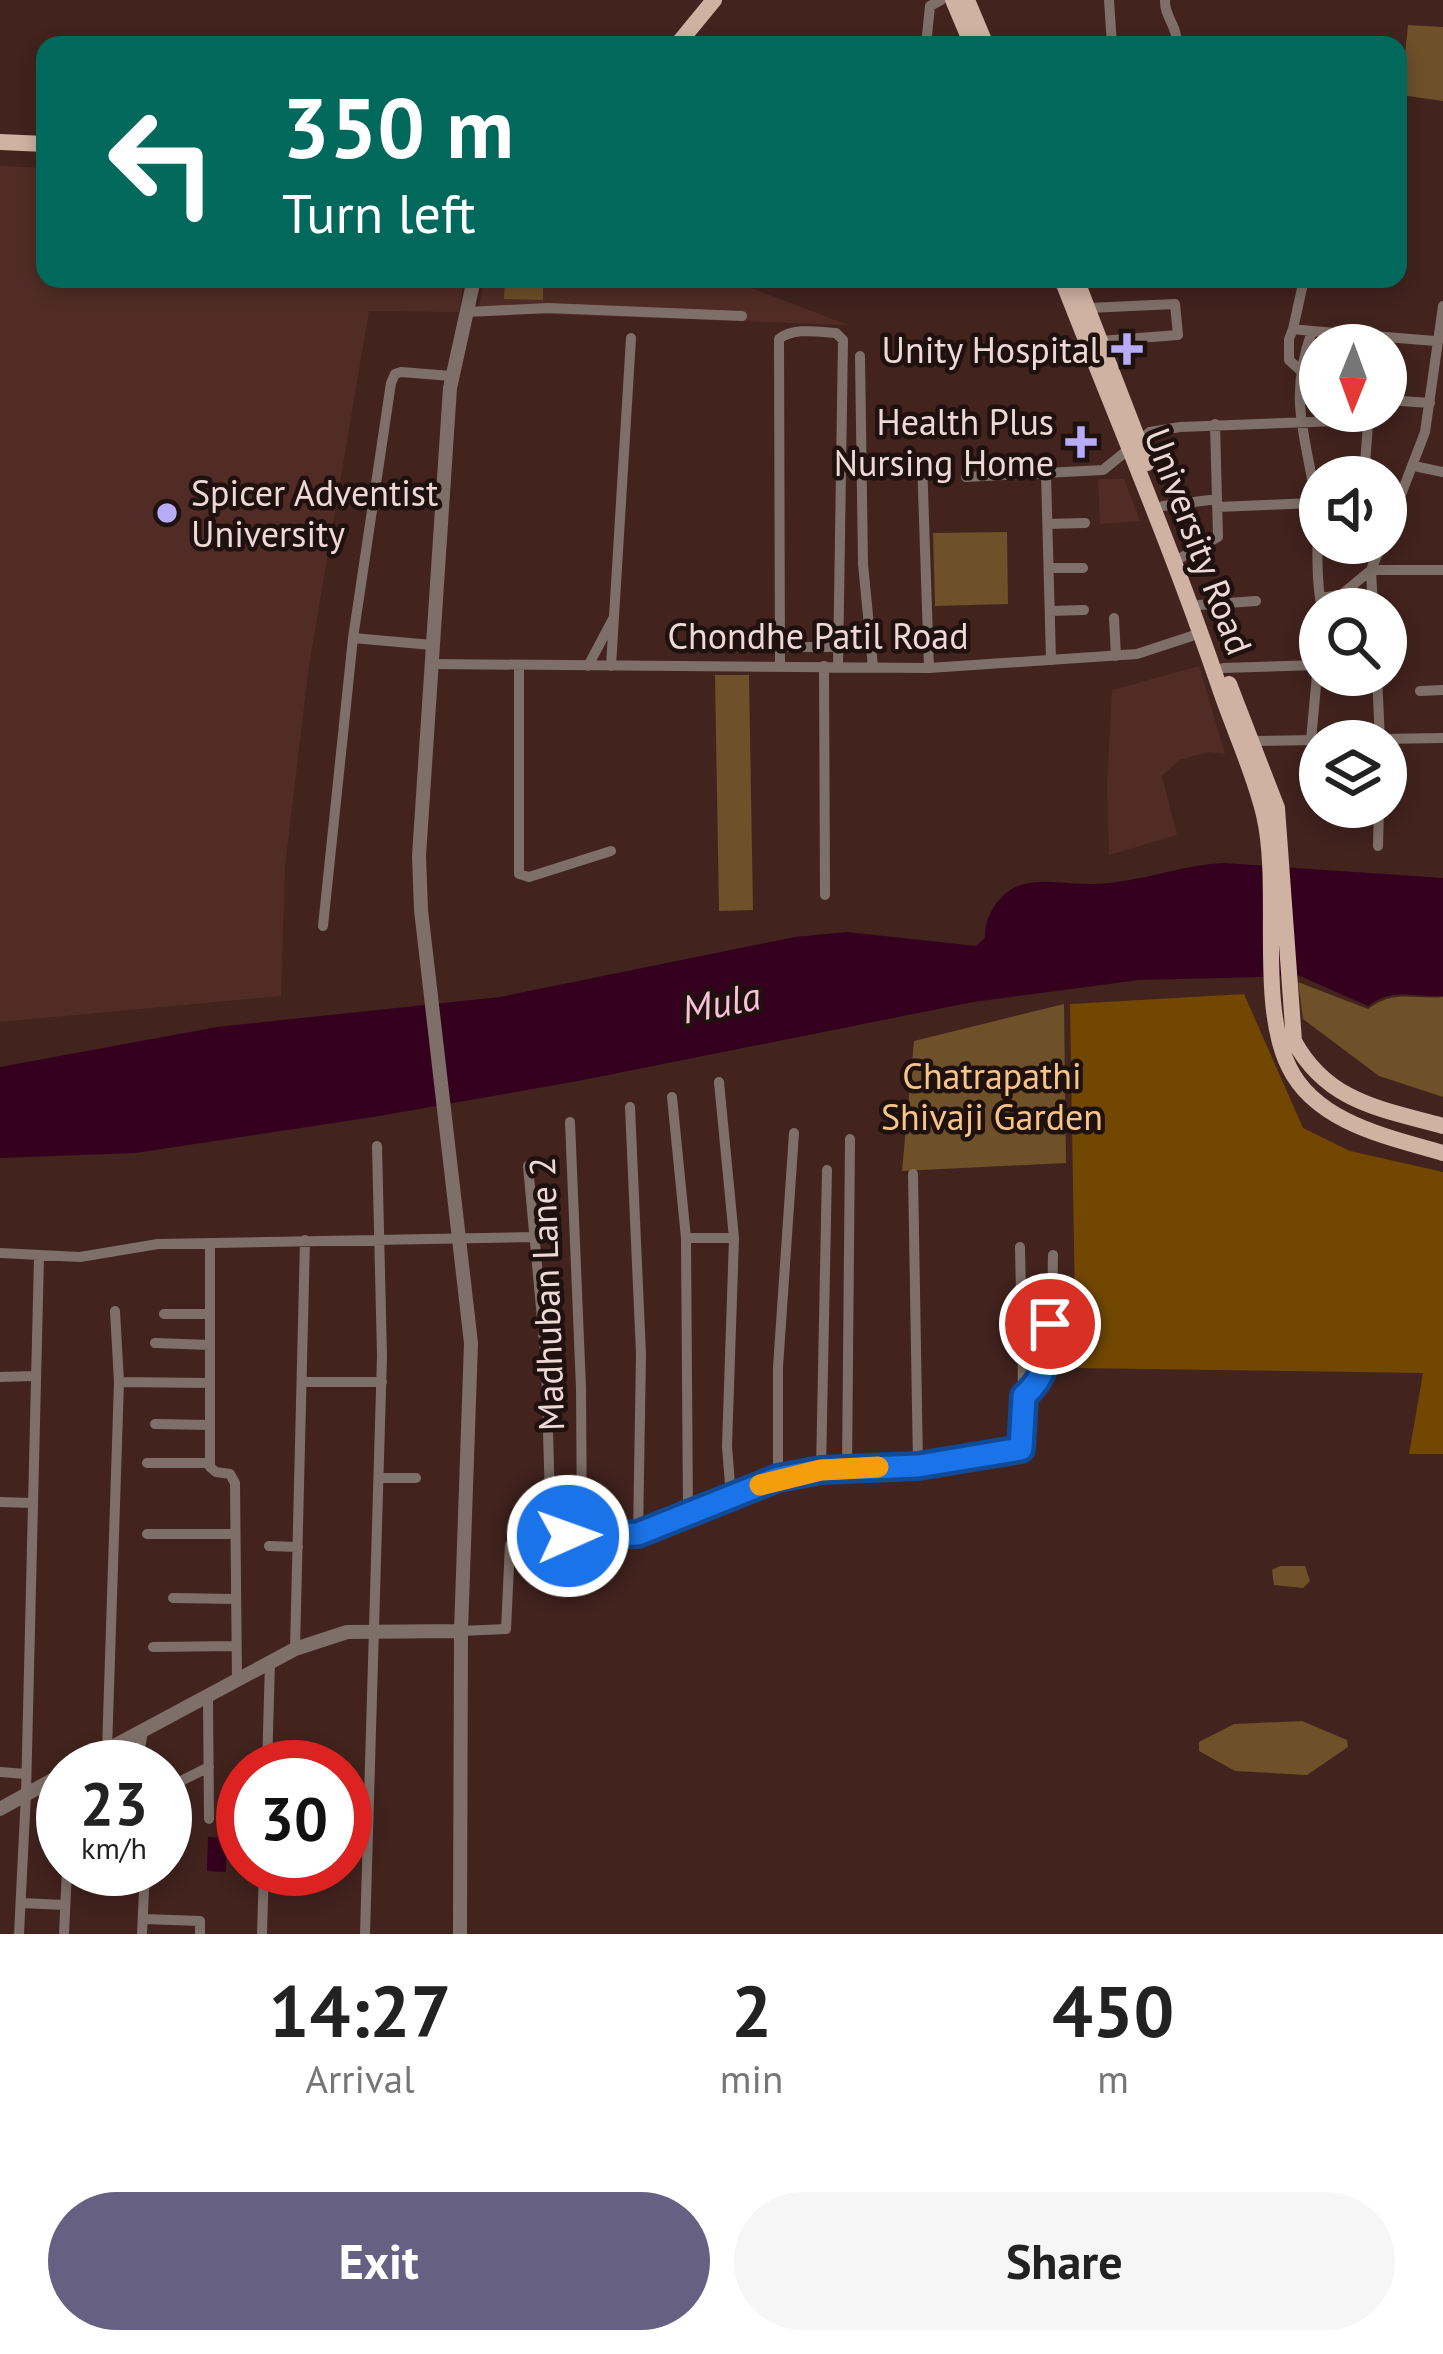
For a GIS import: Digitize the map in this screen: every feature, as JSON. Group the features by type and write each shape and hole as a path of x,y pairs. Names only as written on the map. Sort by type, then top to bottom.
{"main road":[{"path":"684,36 714,0"},
{"path":"699,36 727,0"},
{"path":"953,0 967,36"},
{"path":"967,0 982,36"},
{"path":"0,142 36,144"},
{"path":"0,153 36,155"},
{"name":"University Road","path":"1066,288 1162,506 1201,632 1244,741 1277,808 1273,829 1282,1012"},
{"name":"University Road","path":"1080,288 1134,445 1223,668 1244,741"},
{"path":"1282,1012 1309,1069 1330,1086 1388,1111 1443,1126"},
{"path":"1282,1012 1280,1046 1290,1070 1324,1107 1378,1134 1443,1153"}],"street":[{"path":"927,36 930,6 941,0"},
{"path":"1108,0 1111,36"},
{"path":"1165,0 1177,36"},
{"path":"460,1934 461,1631 472,1373 419,856 451,376 472,288"},
{"path":"1299,369 1289,360 1289,339 1302,288"},
{"path":"1088,308 1175,304 1178,335 1100,340"},
{"path":"1407,478 1437,389 1436,340 1443,306"},
{"path":"466,312 548,308 742,316"},
{"path":"1294,329 1299,330"},
{"path":"780,667 779,339 789,332 836,333 843,340 838,667"},
{"path":"611,666 631,338"},
{"path":"1407,338 1436,340"},
{"path":"860,356 863,564 873,668"},
{"path":"323,926 352,638 391,383 401,372 451,376"},
{"path":"1407,401 1430,403"},
{"path":"966,477 1103,470 1156,430 1299,422"},
{"path":"1178,559 1218,537 1215,424"},
{"path":"922,460 929,668"},
{"path":"1414,466 1443,472"},
{"path":"1046,473 1051,660"},
{"path":"1162,506 1299,503"},
{"path":"1048,524 1084,523"},
{"path":"1373,564 1373,588"},
{"path":"1354,588 1374,564"},
{"path":"1373,567 1443,570"},
{"path":"1048,568 1083,568"},
{"path":"1199,604 1256,601"},
{"path":"1050,611 1084,610"},
{"path":"588,666 614,616"},
{"path":"1114,618 1116,656"},
{"name":"Chondhe Patil Road","path":"431,664 929,668 1137,654 1201,632"},
{"path":"352,638 432,645"},
{"path":"780,647 839,647"},
{"path":"519,665 519,874 529,877 611,851"},
{"path":"824,666 825,895"},
{"path":"1223,668 1299,666"},
{"path":"1420,691 1443,690"},
{"path":"1407,740 1443,738"},
{"path":"1244,741 1299,740"},
{"path":"1378,828 1378,846"},
{"path":"719,1082 734,1238 727,1446 731,1498"},
{"path":"672,1097 686,1238 688,1515"},
{"path":"630,1107 641,1354 638,1534"},
{"name":"Madhuban Lane 2","path":"570,1122 581,1388 581,1535"},
{"path":"778,1478 778,1367 794,1133"},
{"path":"847,1469 850,1139"},
{"path":"365,1934 382,1382 377,1146"},
{"path":"528,1166 546,1363 551,1535"},
{"path":"821,1470 826,1170"},
{"path":"913,1174 918,1466"},
{"path":"0,1253 80,1257 158,1244 535,1237"},
{"path":"686,1238 734,1238"},
{"path":"295,1649 305,1240"},
{"path":"211,1243 210,1463 212,1470 230,1474 235,1483 237,1680"},
{"path":"126,1740 295,1649 347,1632 506,1629 512,1539 520,1532 638,1534 778,1478 821,1470 918,1466 1021,1449 1020,1247"},
{"path":"1024,1396 1039,1383 1048,1359 1054,1255"},
{"path":"19,1934 39,1256"},
{"path":"107,1740 119,1382 115,1311"},
{"path":"164,1315 210,1314"},
{"path":"155,1343 210,1345"},
{"path":"0,1377 36,1376"},
{"path":"119,1382 210,1383"},
{"path":"302,1382 382,1382"},
{"path":"155,1424 210,1425"},
{"path":"147,1462 210,1463"},
{"path":"379,1478 416,1478"},
{"path":"0,1502 32,1503"},
{"path":"147,1534 235,1534"},
{"path":"269,1546 298,1547"},
{"path":"173,1598 236,1599"},
{"path":"153,1647 236,1646"},
{"path":"268,1740 270,1662"},
{"path":"208,1695 209,1819"},
{"path":"142,1740 143,1731"},
{"path":"192,1775 208,1767"},
{"path":"0,1772 26,1774"},
{"path":"0,1809 36,1789"},
{"path":"64,1934 66,1896"},
{"path":"142,1934 144,1896"},
{"path":"262,1934 263,1896"},
{"path":"21,1903 65,1905"},
{"path":"143,1919 200,1922 200,1934"}],"shaded area":[{"name":"Spicer Adventist University","path":"0,166 36,168 36,288 463,288 459,312 369,311 309,665 285,866 281,996 0,1022"},
{"path":"482,288 751,288 848,325 478,312"},
{"path":"1098,479 1124,479 1140,521 1100,524"},
{"path":"1199,666 1225,754 1210,752 1179,760 1162,776 1177,835 1109,855 1112,690"},
{"path":"1244,994 1303,1128 1350,1151 1443,1172 1443,1454 1409,1454 1423,1373 1076,1368 1070,1004"}],"green space":[{"path":"1408,25 1443,27 1443,101 1407,96"},
{"path":"505,288 543,288 543,300 504,299"},
{"path":"1007,532 1008,604 935,606 933,533"},
{"path":"715,675 749,675 753,910 719,911"},
{"path":"1298,982 1368,1009 1396,997 1443,997 1443,1097 1379,1076 1303,1019"},
{"name":"Chatrapathi Shivaji Garden","path":"1064,1004 1066,1163 902,1171 914,1041"},
{"path":"1305,1566 1310,1581 1303,1588 1274,1585 1272,1570"},
{"path":"1302,1721 1347,1740 1348,1747 1307,1775 1235,1771 1199,1751 1199,1742 1234,1724"}],"water":[{"name":"Mula","path":"1224,863 1443,878 1443,996 1396,995 1368,1006 1300,976 1139,980 973,1002 373,1117 135,1153 0,1158 0,1067 217,1027 500,997 795,937 847,932 976,946 985,938 994,908 1018,886 1110,883"},
{"path":"208,1837 216,1837 216,1871 207,1871"}],"slow traffic":[{"path":"760,1485 821,1470 878,1467"}],"place":[{"name":"Unity Hospital","path":"1127,349"},
{"name":"Health Plus Nursing Home","path":"1081,442"},
{"name":"Spicer Adventist University","path":"167,513"}],"route":[{"path":"568,1536 638,1534 778,1478 821,1470 918,1466 1021,1449 1024,1396 1039,1383 1048,1359 1050,1324"}]}
